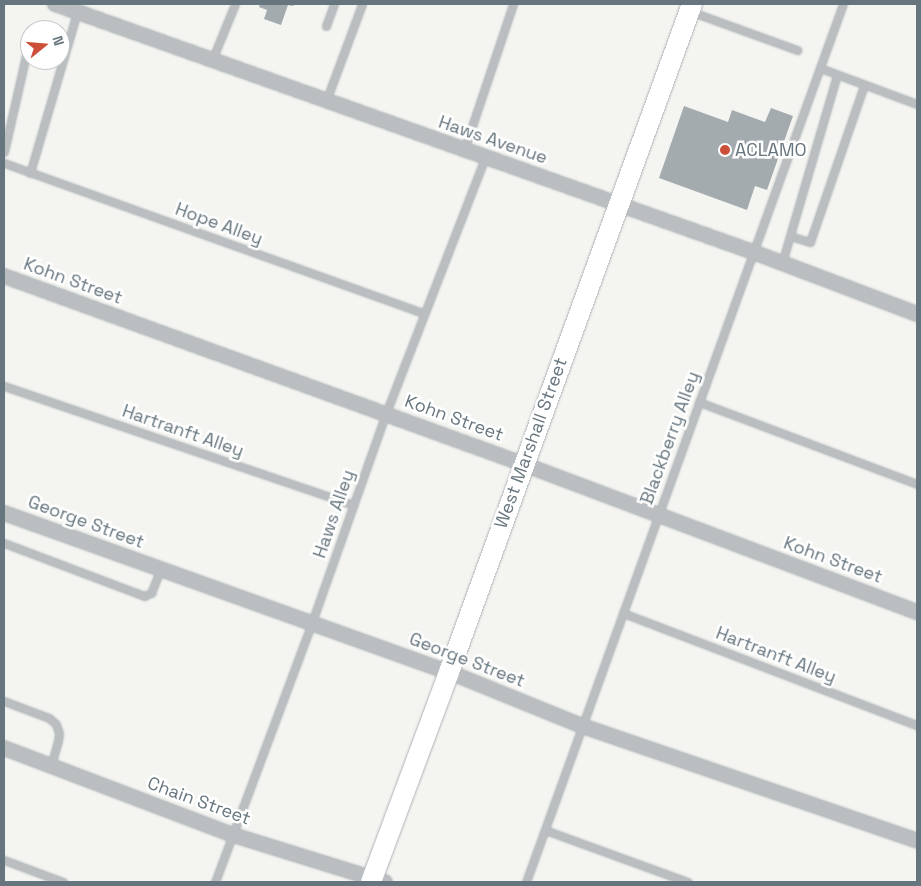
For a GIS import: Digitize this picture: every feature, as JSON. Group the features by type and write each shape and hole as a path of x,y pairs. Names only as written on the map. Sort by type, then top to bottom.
{"street":[{"name":"Haws Avenue","path":"55,4 754,252 917,314"},
{"name":"West Marshall Street","path":"376,881 524,464 690,7"},
{"name":"Kohn Street","path":"4,276 386,413 917,612"},
{"name":"George Street","path":"4,513 450,672 582,726 917,841"},
{"name":"Chain Street","path":"4,748 233,835 376,881"}],"lane":[{"path":"212,60 235,4"},
{"path":"326,26 334,4"},
{"path":"326,101 362,4"},
{"path":"464,150 513,4"},
{"name":"Blackberry Alley","path":"526,882 843,4"},
{"path":"690,7 797,50"},
{"path":"70,32 77,12"},
{"path":"820,68 917,104"},
{"path":"4,152 23,70"},
{"path":"30,173 58,70"},
{"path":"782,263 837,75"},
{"path":"790,236 810,242 864,85"},
{"name":"Haws Alley","path":"215,882 312,622 386,413 485,158"},
{"name":"Hope Alley","path":"4,163 424,313"},
{"name":"Hartranft Alley","path":"4,386 353,505"},
{"path":"699,402 917,484"},
{"path":"4,543 144,596 151,593 161,568"},
{"name":"Hartranft Alley","path":"623,613 917,725"},
{"path":"4,701 49,718 56,724 58,741 51,766"},
{"path":"545,830 688,882"},
{"path":"4,860 63,882"}],"building":[{"path":"260,4 294,4 293,6 288,5 281,25 264,19 267,10 259,7"},
{"name":"ACLAMO","path":"684,106 728,122 732,110 765,122 771,108 793,116 767,190 755,186 747,210 659,178"}],"place":[{"name":"ACLAMO","path":"725,150"}]}
